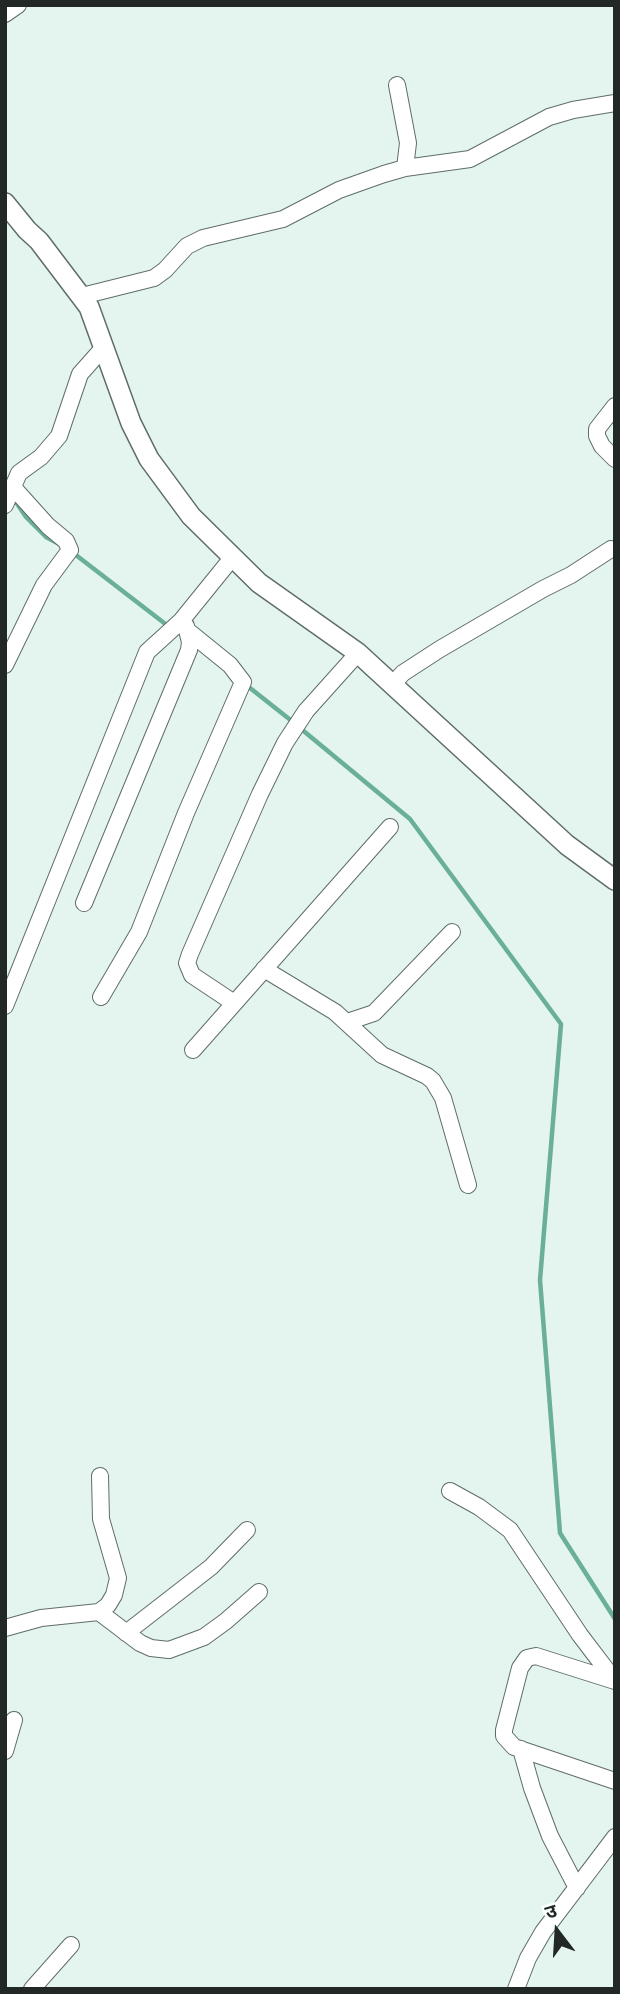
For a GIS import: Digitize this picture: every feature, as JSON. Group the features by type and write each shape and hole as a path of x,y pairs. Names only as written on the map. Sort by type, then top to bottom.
{"street":[{"path":"5,14 18,5"},
{"path":"397,85 408,143 405,168"},
{"path":"82,296 154,278 187,246 203,238 283,219 339,190 405,168 470,159 549,117 562,112 615,103"},
{"path":"8,212 39,241 89,307 131,423 149,458 191,516 259,583 358,653 567,845 615,880"},
{"path":"5,505 19,473 41,457 59,436 80,374 104,347"},
{"path":"615,406 597,429 597,436 602,446 615,459"},
{"path":"5,665 44,585 70,550 66,541 48,526 12,486"},
{"path":"392,685 403,673 440,649 571,575 611,549"},
{"path":"5,1006 147,652 186,624 232,558"},
{"path":"84,903 189,650 186,624"},
{"path":"101,997 139,932 186,813 243,682 230,665 186,624"},
{"path":"234,1003 191,975 187,963 260,794 292,731 306,711 358,653"},
{"path":"193,1050 390,827"},
{"path":"347,1021 374,1013 452,932"},
{"path":"264,969 347,1021 382,1055 427,1076 438,1087 468,1185"},
{"path":"5,1628 41,1618 99,1612 108,1605 114,1595 118,1578 101,1519 100,1476"},
{"path":"450,1490 510,1530 580,1635 615,1681"},
{"path":"126,1633 211,1567 247,1530"},
{"path":"99,1612 151,1648 178,1648 215,1629 259,1592"},
{"path":"615,1681 536,1656 527,1658 520,1668 504,1730 509,1743 521,1749 615,1781"},
{"path":"5,1751 14,1720"},
{"path":"521,1749 550,1836 577,1888"},
{"path":"516,1989 528,1958 543,1932 615,1837"},
{"path":"32,1989 71,1945"}],"waterway":[{"path":"14,499 26,517 46,537 59,544"},
{"path":"72,552 168,626"},
{"path":"245,684 293,722"},
{"path":"300,728 410,819 561,1024 540,1280 560,1533 615,1619"}]}
